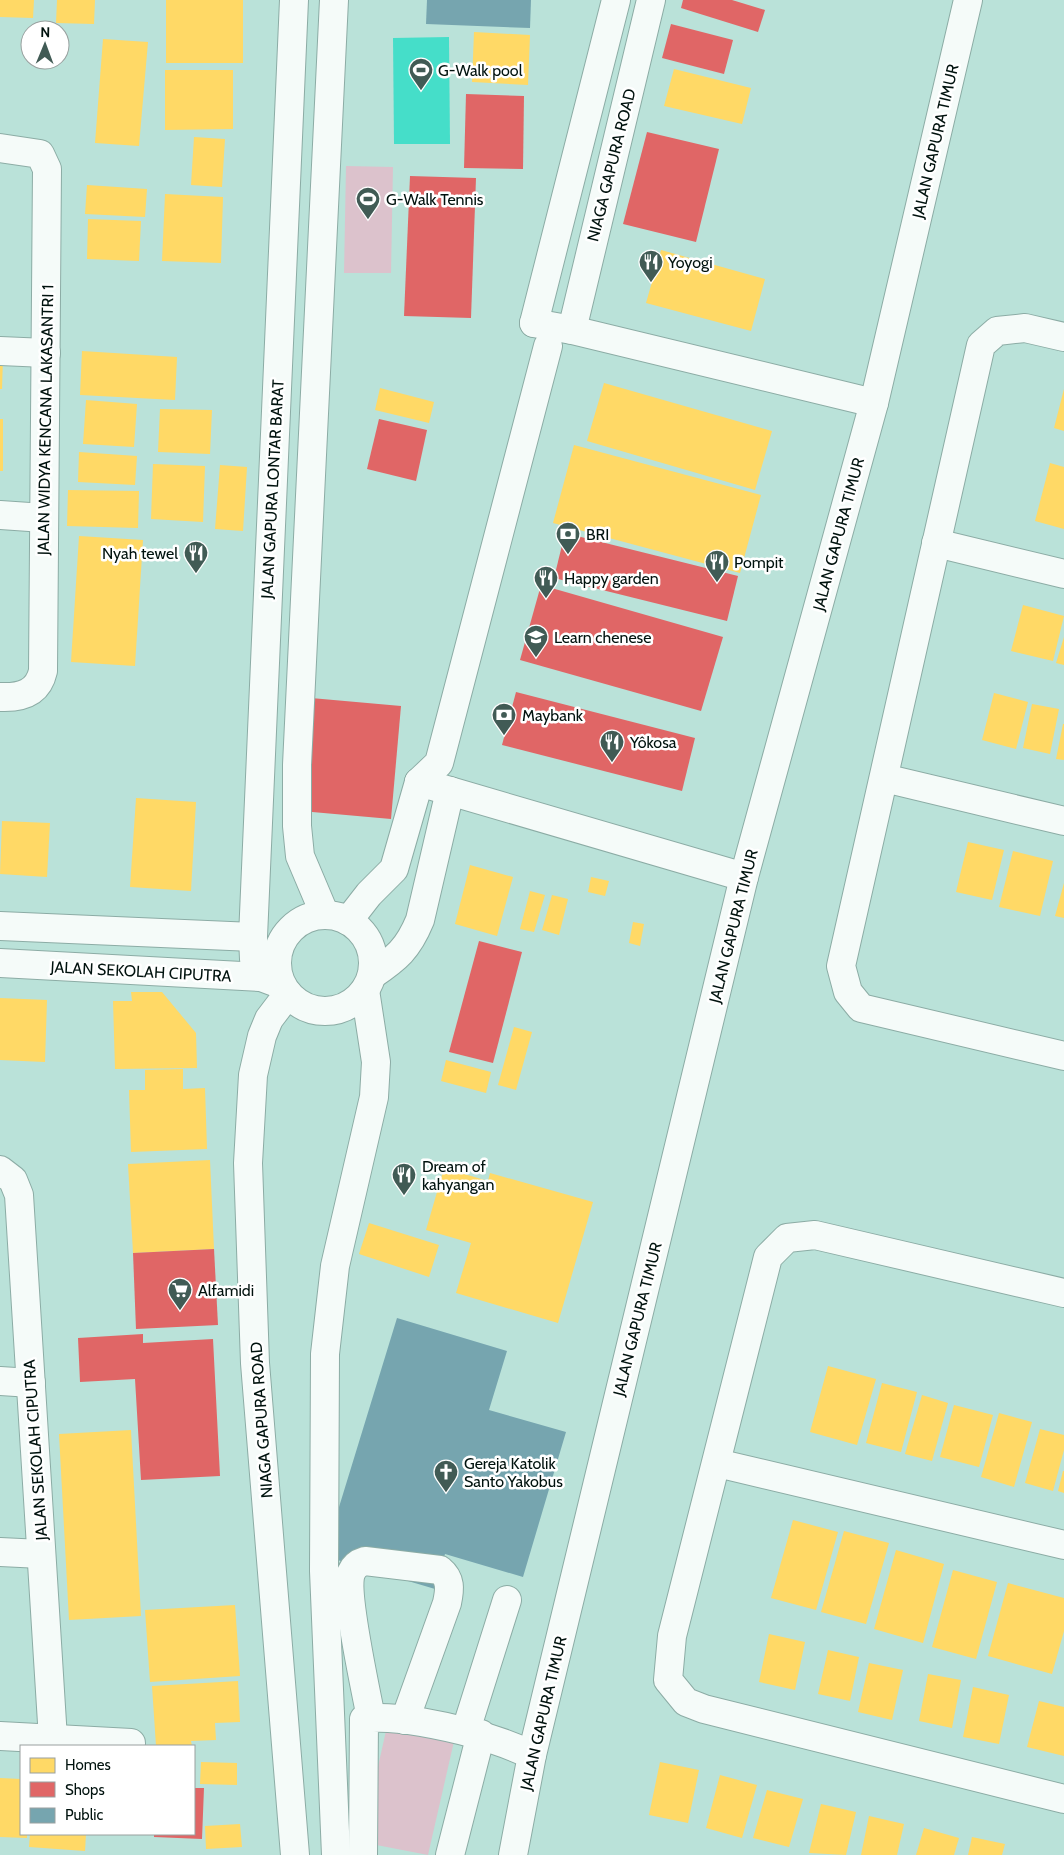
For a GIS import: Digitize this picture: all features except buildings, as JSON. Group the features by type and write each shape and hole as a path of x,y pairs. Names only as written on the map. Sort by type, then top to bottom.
{"street":[{"name":"JALAN GAPURA LONTAR BARAT","path":"277,985 254,959 253,937 294,0"},
{"path":"334,0 297,765 297,826 300,856 336,918"},
{"path":"548,346 534,323 616,0"},
{"name":"NIAGA GAPURA ROAD","path":"572,330 651,0"},
{"name":"JALAN GAPURA TIMUR","path":"513,1855 532,1755 744,877 874,403 968,0"},
{"name":"JALAN WIDYA KENCANA LAKASANTRI 1","path":"0,148 40,154 47,170 41,677 34,690 25,694 0,697"},
{"path":"534,323 572,330 874,403"},
{"path":"1064,337 1025,328 997,331 981,345 841,966 848,992 861,1008 1064,1056"},
{"path":"336,918 369,894 394,869 419,782 439,763 548,346 572,330"},
{"path":"0,351 46,353"},
{"path":"0,515 44,518"},
{"path":"936,543 1064,574"},
{"path":"336,1855 324,1571 325,1354 335,1266 374,1097 376,1062 368,983 374,963 372,950 358,928 336,918 311,917 299,923 288,932 281,944 277,957 277,985 299,1004 313,1010 327,1011 342,1008 355,1000 368,983 400,956 413,937 420,920 450,791 439,763"},
{"path":"884,778 1064,820"},
{"path":"419,782 744,877"},
{"path":"0,926 253,937"},
{"name":"JALAN SEKOLAH CIPUTRA","path":"0,963 277,985"},
{"name":"NIAGA GAPURA ROAD","path":"277,985 253,1075 248,1163 256,1363 295,1855"},
{"name":"JALAN SEKOLAH CIPUTRA","path":"0,1170 13,1180 19,1195 53,1739"},
{"path":"1064,1293 815,1235 788,1238 768,1257 672,1636 668,1680 686,1702 704,1709 1064,1799"},
{"path":"0,1381 31,1383"},
{"path":"717,1463 1064,1545"},
{"path":"0,1552 41,1554"},
{"path":"363,1855 367,1718 350,1596 351,1572 357,1564 365,1561 440,1570 446,1575 449,1582 450,1591 447,1602 405,1720"},
{"path":"450,1855 474,1732 506,1600"},
{"path":"330,1722 367,1718 405,1720 474,1732 532,1755"},
{"path":"0,1736 132,1743"}],"shaded area":[{"name":"G-Walk pool","path":"449,37 450,144 394,144 393,38"},
{"name":"G-Walk Tennis","path":"346,166 393,167 391,273 344,273"},
{"path":"388,1722 455,1737 428,1855 361,1842"}],"place":[{"name":"G-Walk pool","path":"421,91"},
{"name":"G-Walk Tennis","path":"368,220"},
{"name":"Yoyogi","path":"651,283"},
{"name":"BRI","path":"568,555"},
{"name":"Nyah tewel","path":"196,574"},
{"name":"Pompit","path":"717,583"},
{"name":"Happy garden","path":"546,599"},
{"name":"Learn chenese","path":"536,658"},
{"name":"Maybank","path":"504,736"},
{"name":"Yôkosa","path":"612,763"},
{"name":"Dream of kahyangan","path":"404,1196"},
{"name":"Alfamidi","path":"180,1311"},
{"name":"Gereja Katolik Santo Yakobus","path":"446,1493"}]}
